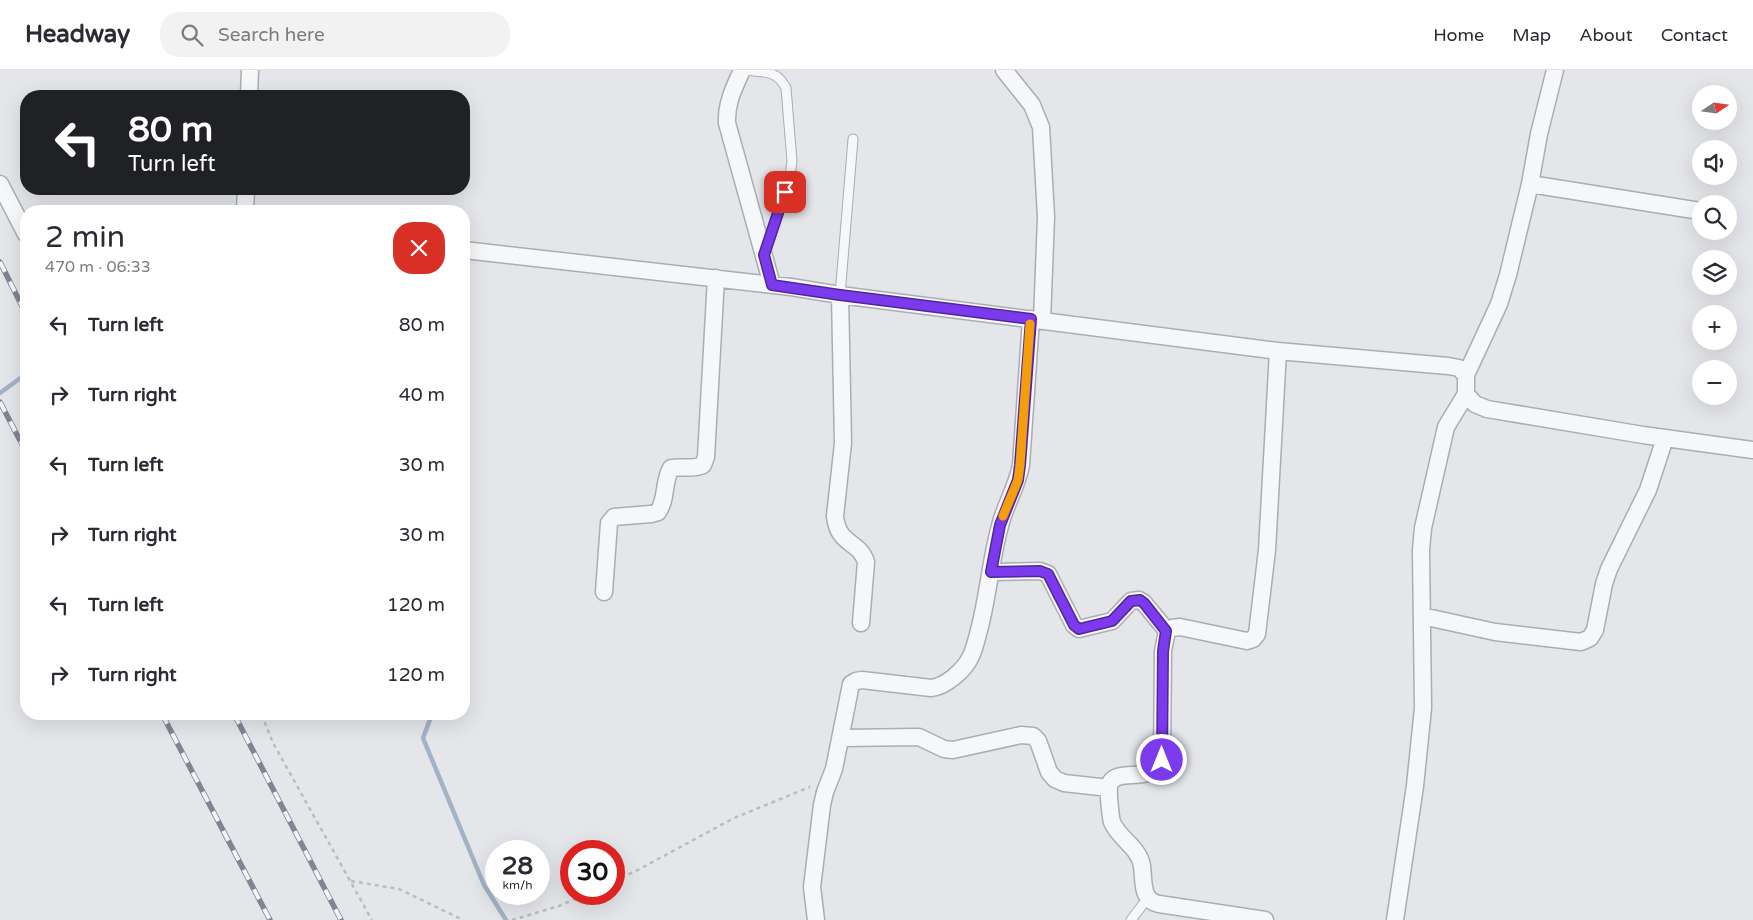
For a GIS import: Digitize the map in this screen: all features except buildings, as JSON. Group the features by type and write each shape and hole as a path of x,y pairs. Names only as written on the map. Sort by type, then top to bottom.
{"street":[{"path":"249,90 250,70"},
{"path":"743,70 729,100 726,112 727,123 772,285"},
{"path":"816,920 812,887 822,805 840,738 851,684 862,680 931,688 938,687 945,684 967,664 985,608 1000,525 1018,480 1046,218 1041,127 1032,105 1004,70"},
{"path":"1395,920 1415,786 1423,708 1421,550 1423,528 1446,427 1466,394 1466,375 1499,304 1508,275 1555,70"},
{"path":"0,184 20,222"},
{"path":"1530,184 1692,210"},
{"path":"470,251 716,278 1278,350 1448,366 1459,368 1466,375"},
{"path":"604,592 609,523 614,517 658,512 663,504 668,474 671,468 697,468 703,465 706,457 716,278"},
{"path":"840,295 843,443 835,516 836,527 841,536 864,554 866,562 862,623"},
{"path":"1166,631 1180,627 1247,640 1254,639 1257,634 1266,550 1278,350"},
{"path":"1466,394 1475,404 1487,409 1665,438 1753,450"},
{"path":"1422,616 1495,632 1581,642 1590,638 1594,630 1609,569 1648,490 1665,438"},
{"path":"991,572 1040,571 1048,574 1074,625 1079,629 1112,621 1131,601 1140,600 1144,603 1166,631 1163,651 1162,760 1159,768 1153,772 1117,777 1111,781 1108,788 1110,814 1113,823 1137,853 1142,864 1145,891 1152,903 1265,920"},
{"path":"840,738 919,737 944,749 953,750 1021,735 1033,736 1038,741 1049,772 1056,779 1064,783 1108,788"}],"lane":[{"path":"743,70 774,73 781,78 786,88 792,161 790,176 764,255"},
{"path":"840,295 854,139"},
{"path":"1131,920 1148,899"}],"path":[{"path":"265,720 273,743 372,920"},
{"path":"625,876 734,818 830,779"},
{"path":"350,881 399,889 463,920"},
{"path":"512,920 561,905"}],"waterway":[{"path":"0,393 20,378"},
{"path":"430,720 423,738 484,885 506,920"}],"railway":[{"path":"0,262 20,302"},
{"path":"0,402 20,440"},
{"path":"165,720 270,920"},
{"path":"237,720 341,920"}],"slow traffic":[{"path":"1003,516 1018,480 1030,324"}],"route":[{"path":"785,192 764,255 772,285 1031,319 1018,480 1000,525 991,572 1040,571 1048,574 1074,625 1079,629 1086,629 1112,621 1131,601 1140,600 1144,603 1166,631 1163,651 1162,760"}]}
